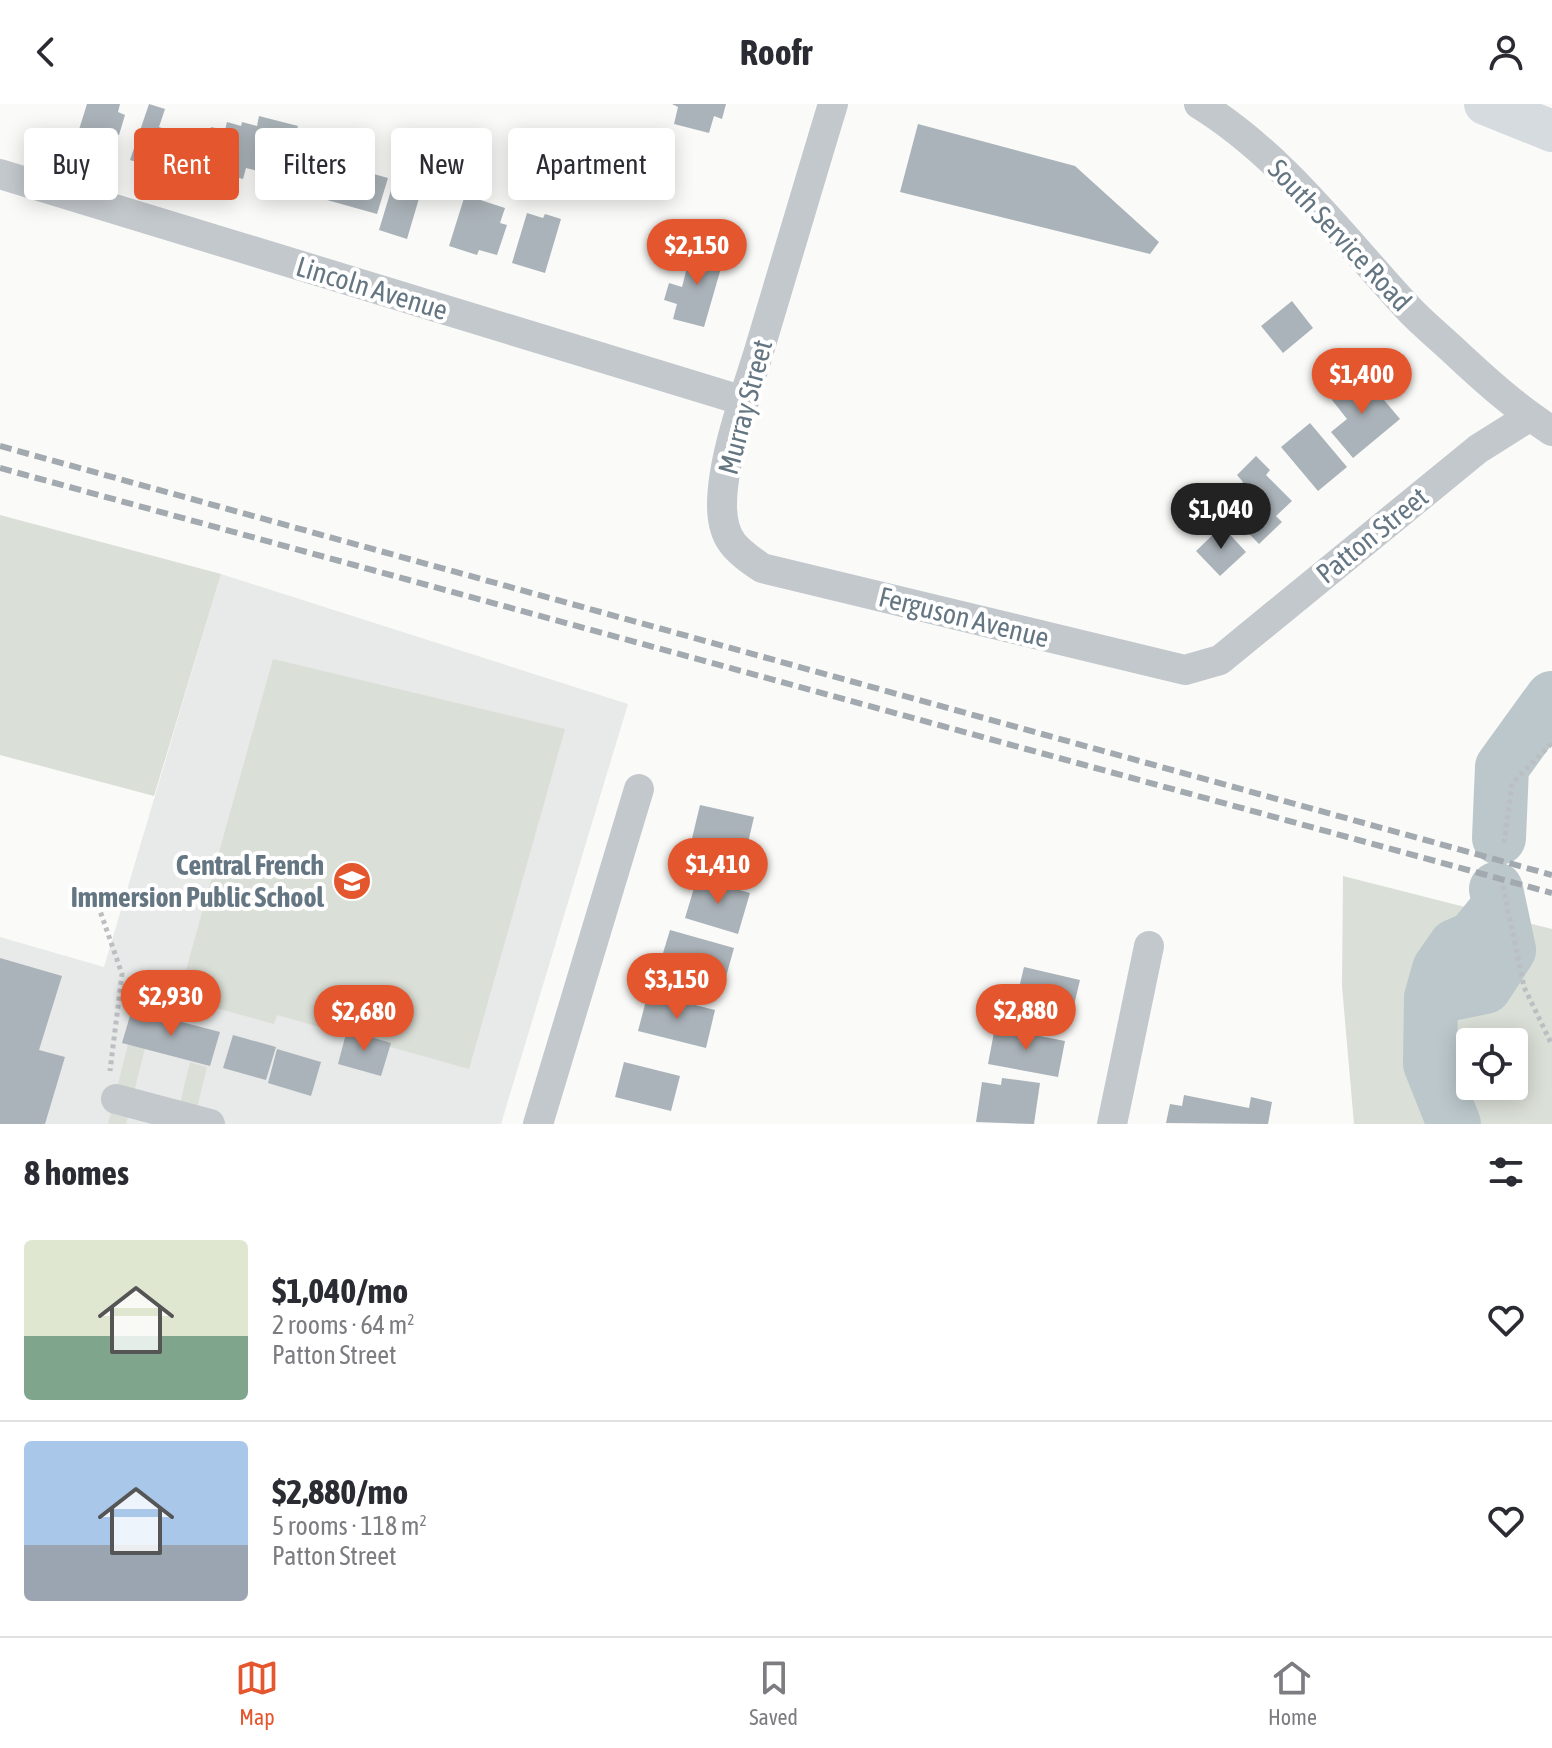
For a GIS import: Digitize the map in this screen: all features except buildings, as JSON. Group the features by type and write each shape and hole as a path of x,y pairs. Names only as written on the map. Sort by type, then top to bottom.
{"highway":[{"path":"1485,104 1552,131"}],"street":[{"name":"Murray Street","path":"725,528 722,506 725,475 744,401 833,104"},
{"name":"South Service Road","path":"1199,104 1244,135 1326,215 1410,311 1541,424"},
{"name":"Lincoln Avenue","path":"0,174 744,401"},
{"name":"Patton Street","path":"1220,660 1478,449 1541,424"},
{"name":"Ferguson Avenue","path":"725,528 735,550 762,568 1185,670 1220,660"},
{"path":"538,1124 639,789"},
{"path":"1112,1124 1149,946"},
{"path":"116,1099 210,1124"}],"path":[{"path":"1504,843 1512,783 1552,743"},
{"path":"1503,886 1524,987 1552,1045"},
{"path":"98,905 122,974 109,1066 116,1099"}],"shaded area":[{"path":"0,515 221,574 154,796 0,755"},
{"name":"Central French Immersion Public School","path":"221,574 628,704 501,1124 0,1124 0,937 104,967"},
{"path":"273,659 565,729 469,1069 277,1015 274,1024 198,1003 200,994 181,988"},
{"path":"1343,876 1552,929 1552,1124 1354,1124 1342,986"},
{"path":"128,1044 145,1048 126,1124 108,1124"},
{"path":"190,1062 207,1067 193,1124 175,1124"}],"waterway":[{"path":"1499,838 1502,767 1552,698"},
{"path":"1454,1124 1430,1064 1431,998 1485,987 1509,950 1496,889"},
{"path":"1431,998 1439,969 1455,946 1473,938 1499,906"}],"railway":[{"path":"0,446 1552,875"},
{"path":"0,468 1552,893"}],"place":[{"name":"Central French Immersion Public School","path":"352,881"}]}
